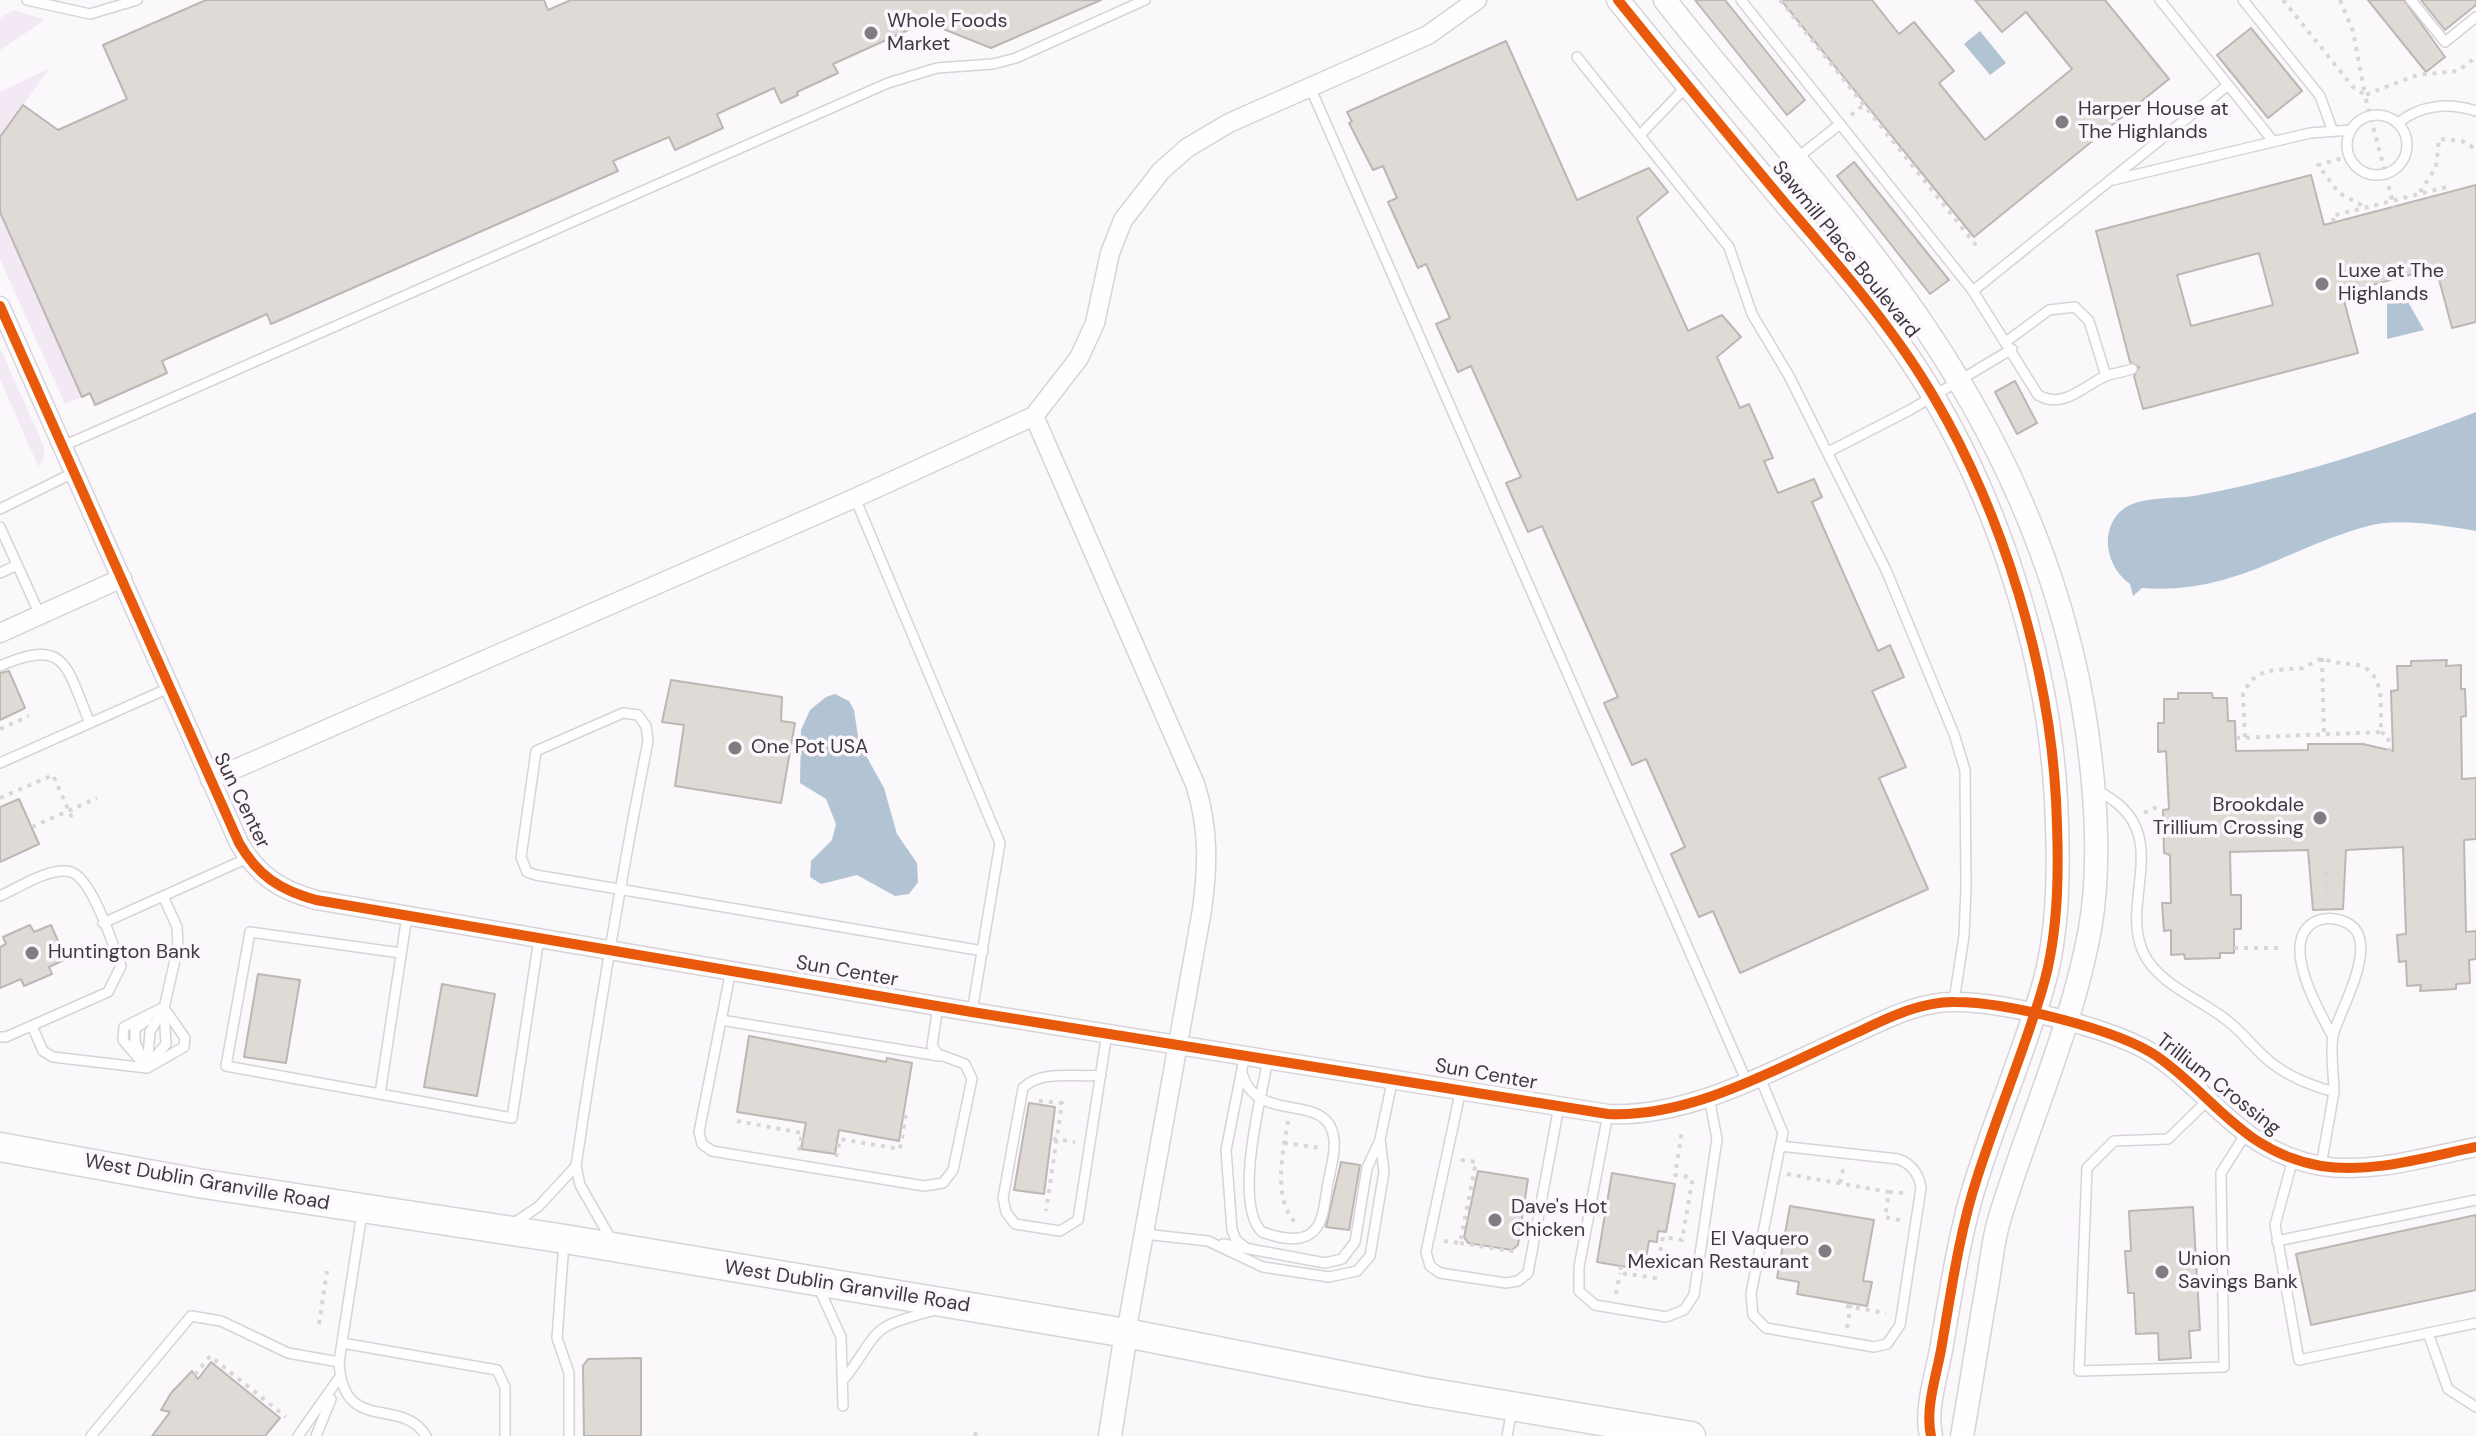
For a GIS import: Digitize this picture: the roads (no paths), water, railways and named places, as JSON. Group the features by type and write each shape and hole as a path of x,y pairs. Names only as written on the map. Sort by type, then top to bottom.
{"main road":[{"name":"West Dublin Granville Road","path":"0,1147 362,1210 565,1239 1126,1333 1513,1406 1691,1436"}],"street":[{"name":"Sawmill Place Boulevard","path":"1618,0 1686,87 1847,276 1933,396 1999,540 2030,637 2044,697 2053,757 2057,830 2051,946 2034,1014 1966,1219 1928,1424 1931,1436"},
{"name":"Sawmill Place Boulevard","path":"1665,0 1863,244 1926,328 1959,381 1999,452 2049,569 2079,679 2093,789 2093,907 2065,1023 1998,1220 1962,1436"},
{"path":"210,780 855,498 1034,416 1079,358 1095,323 1114,241 1140,194 1189,146 1229,123 1428,35 1471,2"},
{"name":"Sun Center","path":"0,306 210,780 248,858 266,878 285,891 316,900 972,1012 1179,1044 1243,1064 1269,1058 1608,1114 1665,1112 1709,1097 1891,1017 1924,1006 1954,1001 2034,1014"},
{"path":"1034,416 1202,805 1208,861 1110,1436"},
{"path":"0,633 122,578"},
{"name":"Trillium Crossing","path":"2034,1014 2137,1045 2175,1071 2245,1135 2275,1153 2293,1159 2352,1169 2476,1147"}],"lane":[{"path":"27,0 90,14 137,0"},
{"path":"63,446 888,83 937,68 993,64 1016,58 1145,0"},
{"path":"1741,0 1973,291 2035,390 2048,399 2083,391 2106,376 2132,369"},
{"path":"2160,0 2273,141"},
{"path":"2243,0 2320,96 2332,129"},
{"path":"2411,0 2445,42 2476,17"},
{"path":"1577,57 1729,247 1752,314 1828,452 1886,570 1961,751 1965,789 1966,888 1964,936 1954,1001"},
{"path":"1973,291 2228,85"},
{"path":"1310,87 1753,1078 1782,1127 1751,1294 1753,1315 1766,1328 1881,1346 1898,1333 1921,1182 1913,1167 1898,1159 1780,1146"},
{"path":"1640,135 1686,87"},
{"path":"2398,123 2408,115 2437,106 2476,111"},
{"path":"2370,116 2389,118 2398,123 2407,148 2399,165 2386,174 2365,172 2350,156 2347,142 2351,130 2370,116"},
{"path":"1794,160 1840,124"},
{"path":"2110,181 2273,141 2332,129 2351,130"},
{"path":"1828,452 1959,381 2009,345 2049,310 2075,307 2089,321 2106,376"},
{"path":"0,509 75,472"},
{"path":"855,498 998,831 1000,843 972,1012"},
{"path":"0,527 40,615"},
{"path":"0,573 17,565"},
{"path":"0,666 35,652 56,657 66,669 90,723"},
{"path":"0,763 169,688"},
{"path":"617,1248 593,1210 576,1166 619,889 648,741 642,720 630,713 608,718 536,751 521,857 527,872 536,875 619,889 983,951"},
{"path":"2093,789 2113,800 2139,838 2143,855 2138,926 2143,952 2150,964 2159,975 2213,1008 2274,1065 2312,1085 2334,1092"},
{"path":"103,923 248,858"},
{"path":"0,896 52,873 71,872 86,882 121,966 118,979 108,992 0,1037"},
{"path":"147,1068 166,1044 164,1008 178,947 177,927 163,896"},
{"path":"380,1094 407,915"},
{"path":"2321,1166 2334,1092 2333,1037 2308,985 2300,949 2301,937 2308,927 2329,918 2345,921 2352,927 2360,946 2355,987 2333,1037"},
{"path":"401,953 250,932 226,1066 512,1118 539,938"},
{"path":"721,1020 946,1058 965,1064 972,1079 953,1170 938,1185 924,1186 712,1151 702,1144 699,1132 721,1020 731,970"},
{"path":"938,1006 932,1046 946,1058"},
{"path":"147,1068 123,1040 124,1027 164,1008"},
{"path":"147,1068 150,1032 164,1008"},
{"path":"32,1026 43,1051 53,1057 147,1068 184,1047 185,1038 164,1008"},
{"path":"1101,1075 1045,1076 1023,1088 1003,1198 1006,1212 1015,1224 1060,1231 1078,1220 1101,1075 1107,1033"},
{"path":"1243,1064 1247,1089 1261,1101 1319,1114 1328,1122 1334,1136 1322,1217 1316,1229 1304,1237 1269,1234 1255,1223 1250,1155 1261,1101 1269,1058"},
{"path":"1243,1064 1226,1162 1232,1230 1236,1240 1249,1249"},
{"path":"1144,1234 1208,1241 1325,1263 1342,1259 1355,1242 1367,1168 1380,1139 1393,1078"},
{"path":"1461,1089 1426,1252 1428,1262 1440,1273 1506,1283 1524,1277 1530,1268 1559,1106"},
{"path":"1608,1114 1579,1267 1579,1291 1595,1305 1672,1316 1684,1310 1694,1295 1717,1139 1709,1097"},
{"path":"2206,1102 2168,1139 2114,1141 2087,1168 2079,1371 2224,1367 2221,1173 2245,1135"},
{"path":"1208,1241 1263,1267 1329,1277 1357,1271 1370,1256 1385,1166 1380,1139"},
{"path":"2293,1159 2275,1225 2299,1360 2476,1323"},
{"path":"505,1230 538,1207 576,1166"},
{"path":"2277,1241 2476,1200"},
{"path":"316,1436 339,1378 362,1210"},
{"path":"565,1239 557,1338 569,1373 569,1436"},
{"path":"816,1283 837,1321 845,1378 843,1406"},
{"path":"845,1378 868,1339 889,1323 956,1305"},
{"path":"91,1436 191,1316 221,1321 288,1353 339,1362"},
{"path":"2428,1333 2448,1389 2476,1407"},
{"path":"342,1343 497,1370 505,1387 505,1436"},
{"path":"339,1378 354,1405 366,1412 413,1422 426,1436"},
{"path":"298,1436 333,1391"},
{"path":"1507,1436 1513,1406"}],"water":[{"path":"1980,31 2006,63 1990,75 1964,44"},
{"path":"2404,295 2424,330 2387,339 2387,300"},
{"path":"2476,412 2476,531 2410,523 2372,525 2233,577 2175,588 2142,588 2133,596 2130,584 2111,559 2108,549 2110,528 2122,510 2137,502 2194,496 2302,471 2372,450"},
{"path":"835,694 849,701 854,710 859,743 884,788 897,834 917,863 918,882 909,894 895,896 857,875 821,884 810,877 811,861 832,840 836,824 826,799 800,783 801,730 810,710"}],"place":[{"name":"Whole Foods Market","path":"871,33"},
{"name":"Harper House at The Highlands","path":"2062,122"},
{"name":"Luxe at The Highlands","path":"2322,284"},
{"name":"One Pot USA","path":"735,748"},
{"name":"Brookdale Trillium Crossing","path":"2320,818"},
{"name":"Huntington Bank","path":"32,953"},
{"name":"Dave's Hot Chicken","path":"1495,1220"},
{"name":"El Vaquero Mexican Restaurant","path":"1825,1251"},
{"name":"Union Savings Bank","path":"2162,1272"}]}
